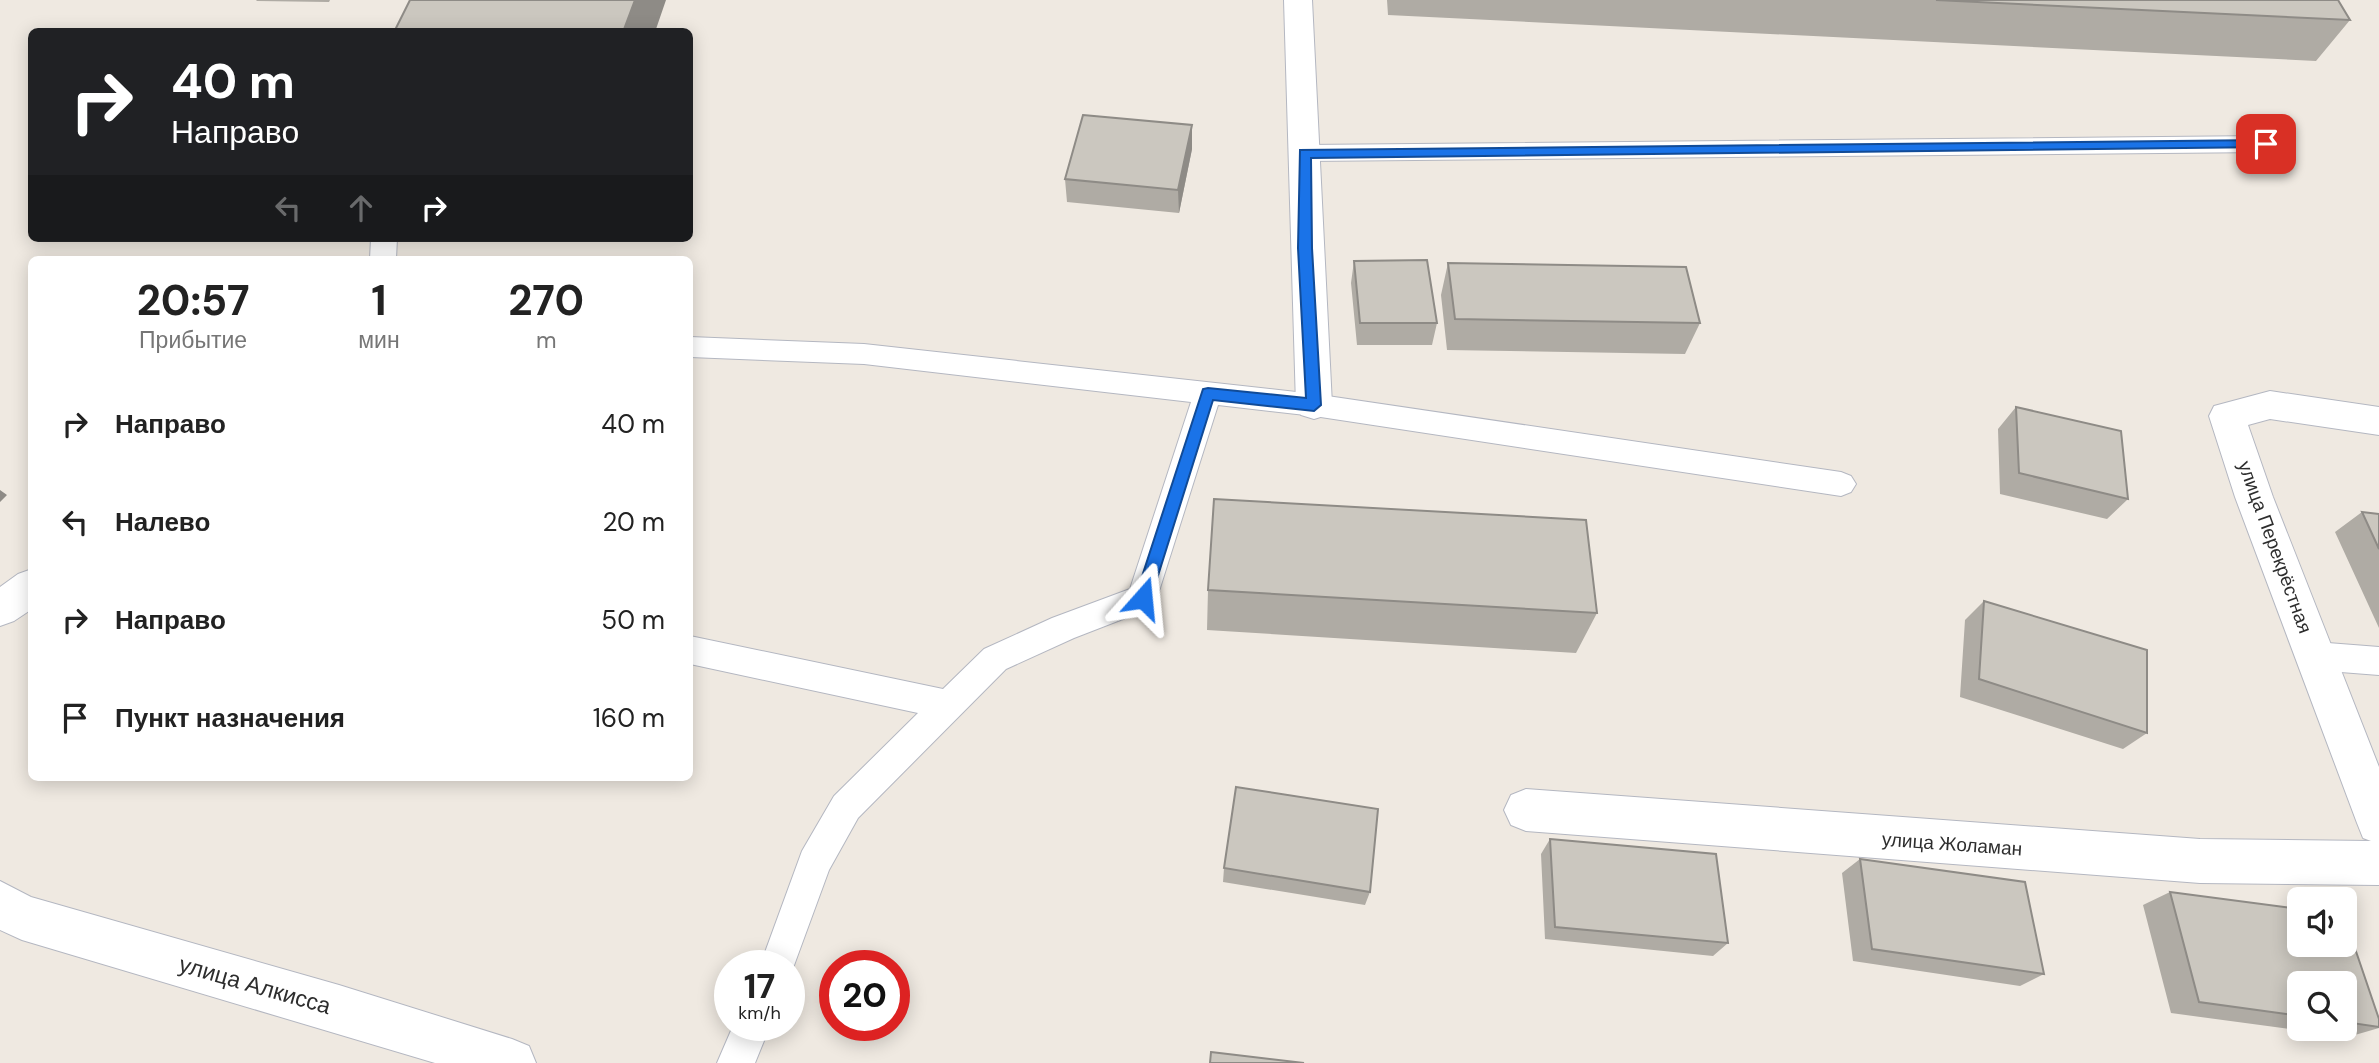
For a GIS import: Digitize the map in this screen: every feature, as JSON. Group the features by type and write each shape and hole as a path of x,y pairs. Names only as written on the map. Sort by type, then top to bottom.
{"street":[{"path":"1298,0 1305,153 1305,248 1314,405"},
{"name":"улица Перекрёстная","path":"2379,421 2270,405 2227,416 2254,497 2379,822"},
{"path":"0,608 28,589"},
{"name":"улица Жоламан","path":"1526,810 2200,861 2379,863"},
{"name":"улица Алкисса","path":"0,904 22,917 339,1009 512,1063"}],"lane":[{"path":"1305,153 2266,144"},
{"path":"693,347 864,354 1314,405 1841,484"},
{"path":"784,950 814,863 846,807 995,659 1063,628 1143,598 1208,393"},
{"path":"693,651 949,705"},
{"path":"2315,656 2379,661"},
{"path":"736,1063 746,1041"}],"building":[{"path":"410,0 635,0 624,28 396,28"},
{"path":"1936,0 2338,0 2350,20"},
{"path":"1083,115 1192,125 1178,190 1065,179"},
{"path":"1427,260 1437,323 1360,323 1354,261"},
{"path":"1448,263 1686,267 1700,323 1455,319"},
{"path":"2016,407 2121,431 2128,499 2019,473"},
{"path":"1214,499 1586,520 1597,613 1208,590"},
{"path":"2362,512 2379,514 2379,549"},
{"path":"1984,601 2147,650 2147,733 1979,679"},
{"path":"1236,787 1378,809 1370,892 1224,868"},
{"path":"1550,839 1716,854 1728,943 1555,927"},
{"path":"1860,859 2025,882 2044,974 1872,949"},
{"path":"2170,892 2287,907 2287,957 2357,957 2357,954 2379,1019 2379,1027 2357,1024 2357,971 2287,971 2287,1014 2199,1002"},
{"path":"1211,1052 1304,1063 1210,1063"}],"route":[{"path":"1143,598 1208,393 1314,405 1305,248 1305,153 2266,144"}]}
